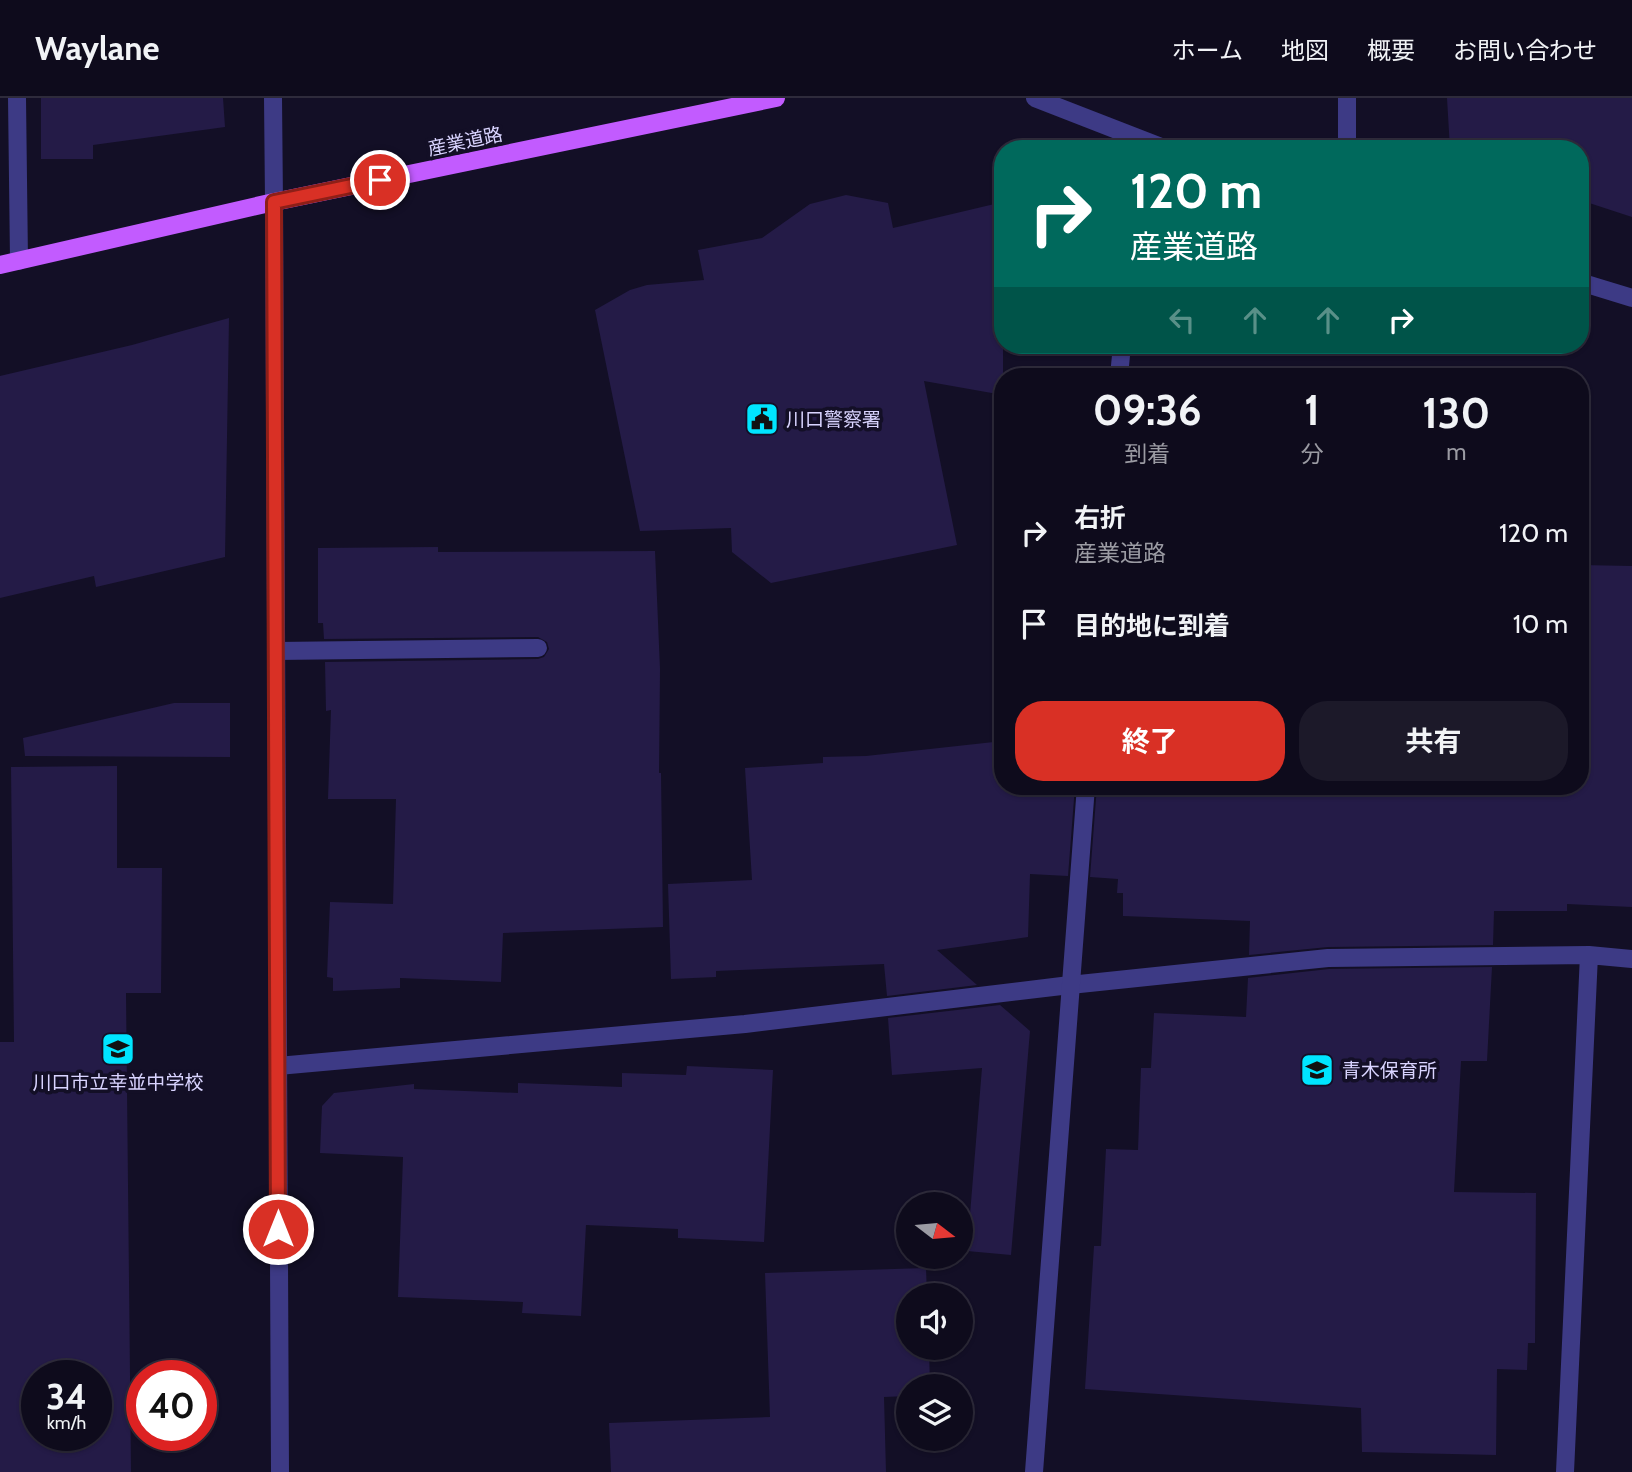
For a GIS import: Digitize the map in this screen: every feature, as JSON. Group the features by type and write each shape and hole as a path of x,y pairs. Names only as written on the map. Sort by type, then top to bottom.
{"main road":[{"name":"産業道路","path":"0,265 274,202 776,98"}],"street":[{"path":"18,98 19,261"},
{"path":"273,98 279,1472"},
{"path":"1035,98 1138,140"},
{"path":"1347,98 1347,140"},
{"path":"1589,285 1632,299"},
{"path":"276,651 538,648"},
{"path":"1034,1472 1085,795"},
{"path":"278,1066 745,1024 1070,985 1328,958 1589,955 1632,959"},
{"path":"1565,1472 1589,955"}],"building":[{"path":"41,98 223,98 225,127 93,145 93,159 41,159"},
{"path":"1447,98 1632,98 1632,217 1589,203 1589,140 1449,140"},
{"path":"846,195 888,203 893,228 994,204 994,354 1003,354 1003,368 994,368 994,393 924,381 957,545 771,583 732,552 731,528 640,531 595,310 630,290 647,285 704,280 698,250 762,238 810,204"},
{"path":"229,318 225,557 96,587 94,576 0,598 0,376 132,345"},
{"path":"438,547 438,552 655,551 660,669 659,773 663,927 503,933 501,982 400,978 400,988 333,991 333,978 327,977 330,902 393,904 396,799 328,799 331,710 326,711 325,662 538,659 544,657 549,649 547,642 538,637 324,639 323,623 318,623 318,548"},
{"path":"1589,565 1632,566 1632,907 1567,904 1567,911 1494,911 1493,945 1328,947 1249,955 1250,921 1123,916 1123,893 1117,893 1118,879 1090,877 1096,795 1589,795"},
{"path":"174,703 230,703 230,757 25,756 23,738"},
{"path":"994,742 994,795 1074,795 1068,876 1030,874 1028,937 937,950 977,985 887,996 884,964 716,971 716,977 671,979 668,884 752,880 745,768 823,763 823,757 866,756"},
{"path":"117,766 117,868 162,868 161,993 126,993 130,1360 126,1360 126,1451 131,1451 131,1472 0,1472 0,1042 14,1042 11,767"},
{"path":"1492,967 1487,1061 1461,1061 1454,1192 1536,1193 1535,1343 1528,1343 1527,1370 1497,1369 1496,1455 1362,1452 1361,1408 1085,1389 1094,1246 1101,1246 1106,1149 1138,1150 1141,1068 1151,1068 1154,1013 1246,1017 1248,978 1329,969"},
{"path":"1000,1005 1030,1031 1011,1255 973,1252 972,1192 982,1068 892,1075 888,1018"},
{"path":"687,1066 773,1070 764,1242 678,1238 678,1229 586,1225 581,1316 522,1313 523,1302 398,1297 403,1157 320,1153 322,1106 334,1093 414,1084 414,1089 518,1093 518,1083 622,1087 622,1073 686,1075"},
{"path":"926,1269 927,1283 896,1283 896,1360 929,1360 930,1374 896,1374 896,1396 884,1397 886,1472 611,1472 609,1423 770,1417 765,1273"}],"place":[{"name":"川口警察署","path":"762,419"},
{"name":"川口市立幸並中学校","path":"118,1049"},
{"name":"青木保育所","path":"1317,1070"}],"route":[{"path":"278,1229 274,202 380,180"}]}
